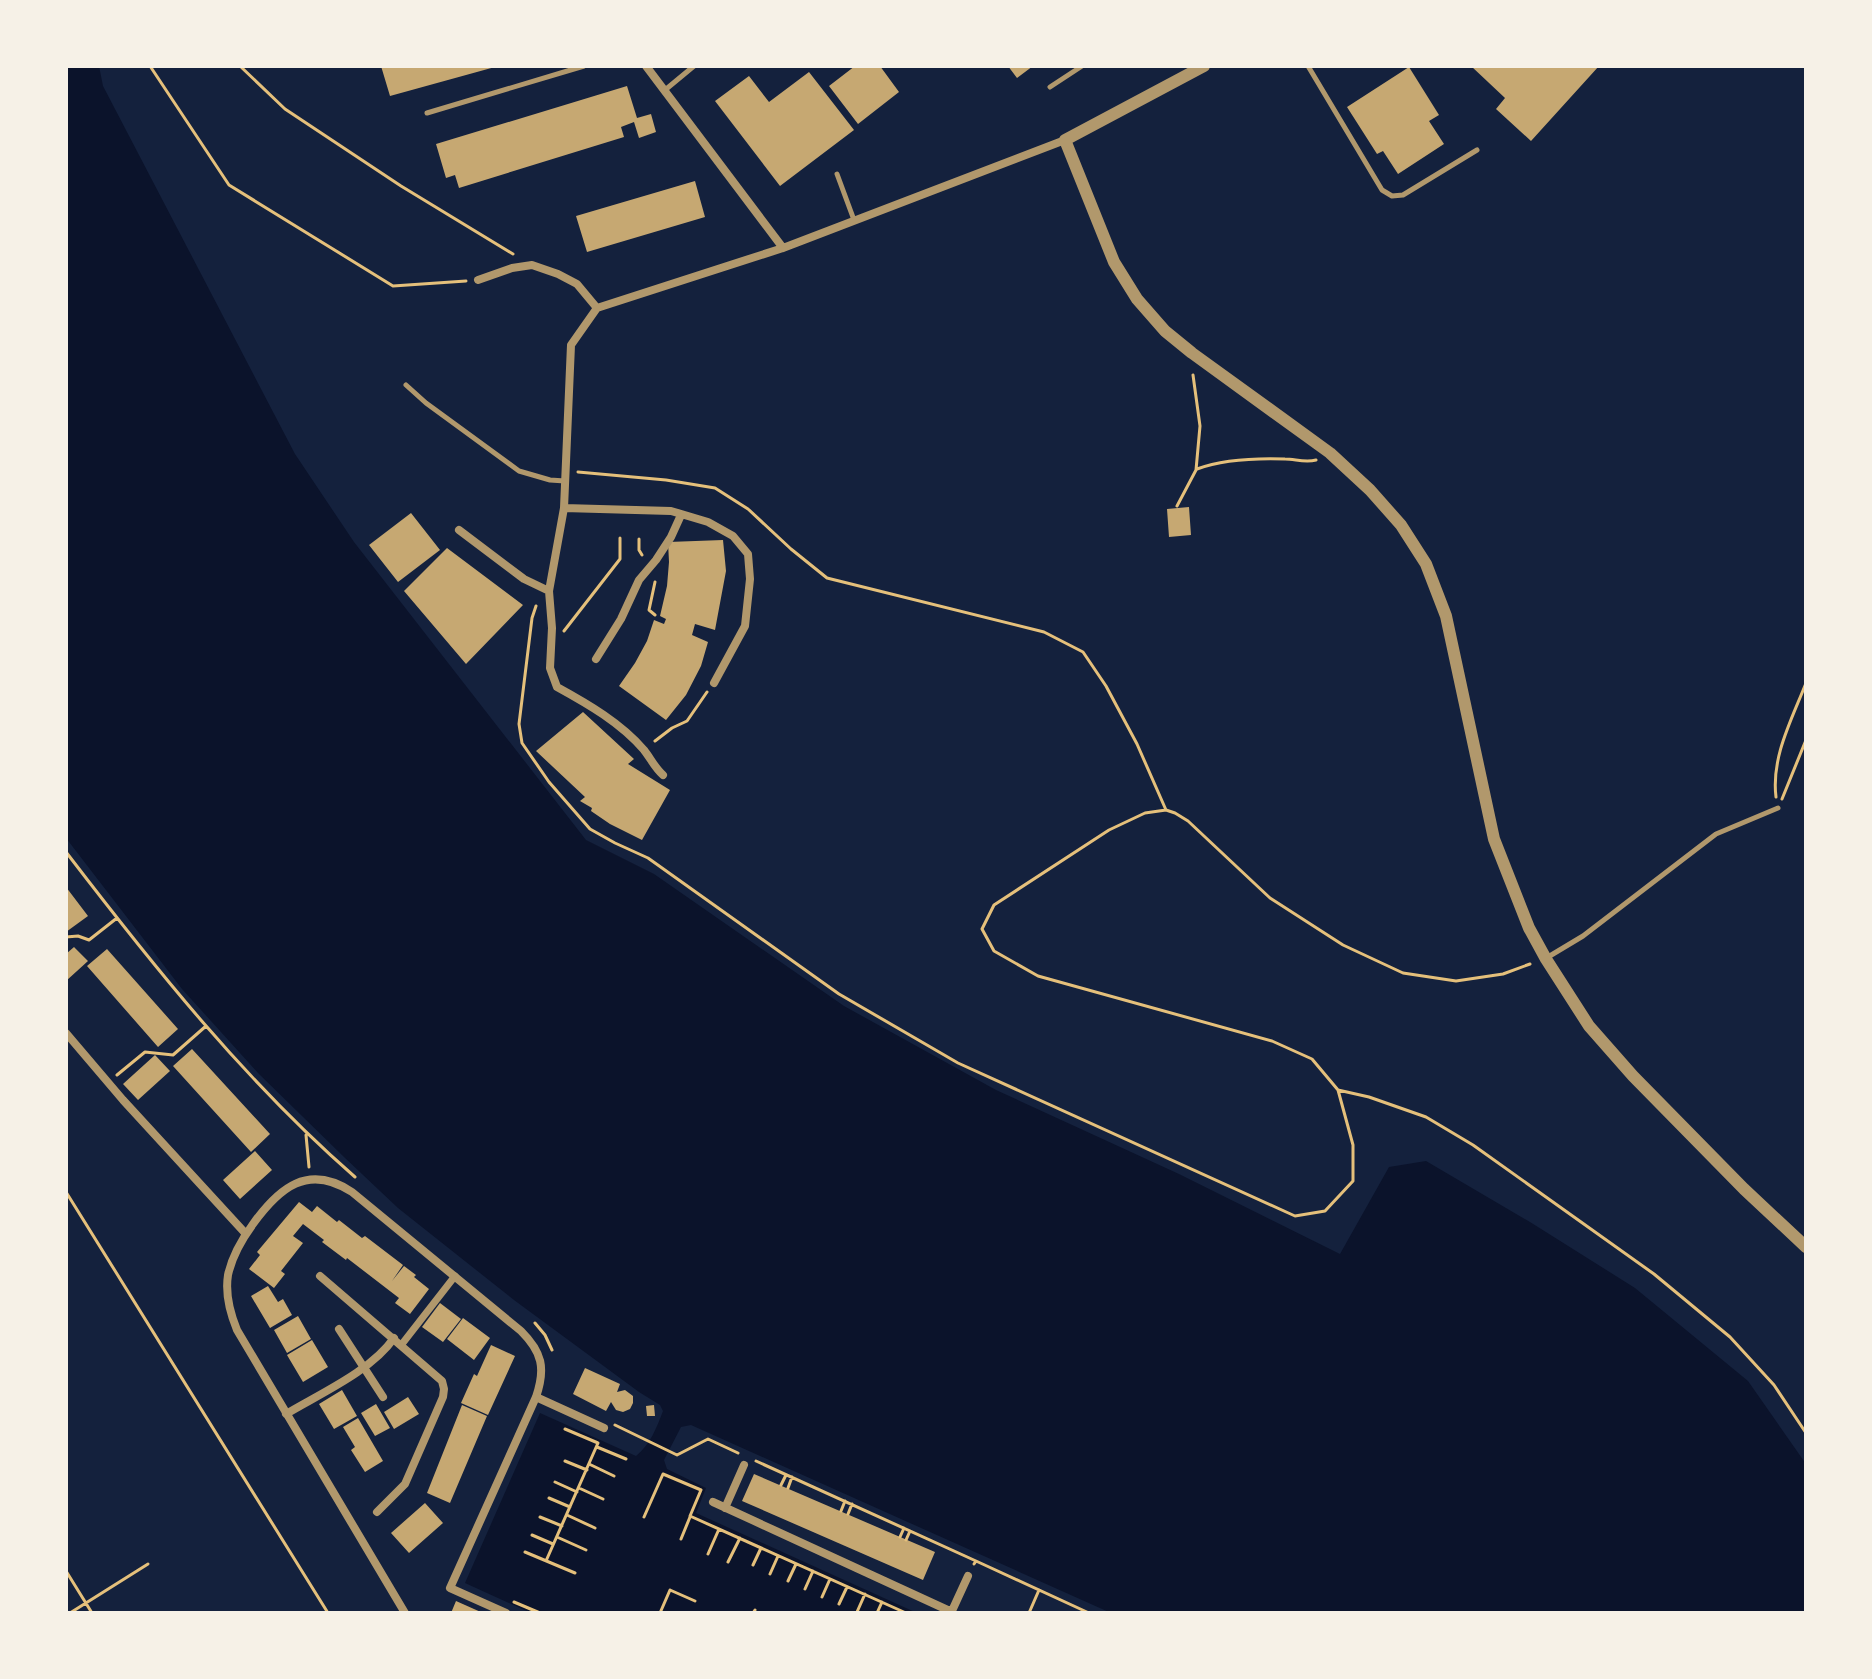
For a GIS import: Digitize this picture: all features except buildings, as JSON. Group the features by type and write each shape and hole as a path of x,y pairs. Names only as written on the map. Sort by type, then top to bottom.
{"street":[{"path":"646,66 783,248"},
{"path":"663,775 643,750 596,709 557,687 550,668 549,591 564,508 571,345 597,308 783,248 1065,140 1204,66"},
{"path":"1065,140 1114,262 1137,299 1165,331 1192,353 1330,453 1370,490 1401,525 1426,564 1446,616 1494,839 1529,928 1546,959 1589,1026 1633,1076 1806,1247"},
{"path":"478,280 512,268 532,265 577,284 597,308"},
{"path":"564,508 671,511 708,522 733,536 748,554 750,579 745,626 714,683"},
{"path":"596,659 621,619 639,580 671,537 681,515"},
{"path":"459,530 524,579 549,591"},
{"path":"66,1033 246,1234"},
{"path":"405,1613 237,1330 229,1304 228,1277 246,1234 282,1190 310,1179 341,1184 352,1192 521,1331 537,1349 542,1371 536,1397 450,1588 506,1613"},
{"path":"320,1276 438,1375 444,1389 405,1484 377,1512"},
{"path":"286,1414 363,1368 398,1341 455,1276"},
{"path":"339,1329 383,1397"},
{"path":"536,1397 605,1424"},
{"path":"725,1508 744,1465"},
{"path":"713,1502 952,1612 968,1576"}],"lane":[{"path":"427,113 584,66"},
{"path":"665,90 694,66"},
{"path":"1050,87 1082,66"},
{"path":"1308,66 1382,190 1392,196 1403,195 1477,150"},
{"path":"837,174 855,221"},
{"path":"406,385 448,420 519,471 565,481"},
{"path":"1546,959 1583,936 1716,834 1778,808"}],"path":[{"path":"150,66 229,185 393,286 478,280"},
{"path":"240,66 285,109 401,186 532,265"},
{"path":"1177,506 1196,470 1200,426 1192,353"},
{"path":"1196,470 1218,462 1285,459 1311,462 1330,453"},
{"path":"566,466 573,472 666,480 715,488 748,509 827,578 1044,632 1083,652 1106,686 1137,744 1166,810"},
{"path":"552,638 566,631 620,559 620,538"},
{"path":"549,591 537,603 532,618 519,724 522,743 549,782 590,829 648,858 839,994 958,1063 1295,1216 1325,1211 1353,1181 1353,1145 1338,1090 1312,1059 1272,1041 1038,976 994,951 982,929 994,905 1109,830 1145,813 1166,810 1188,821 1270,898 1343,945 1403,973 1456,981 1503,974 1546,959"},
{"path":"643,750 672,728 687,721 714,683"},
{"path":"1778,808 1774,782 1777,757 1806,683"},
{"path":"1778,808 1806,740"},
{"path":"66,852 234,1058 306,1134 355,1176"},
{"path":"66,937 78,936 89,940 117,918"},
{"path":"108,1083 145,1052 173,1055 207,1025"},
{"path":"1338,1090 1369,1097 1426,1117 1473,1145 1654,1274 1730,1337 1774,1385 1806,1433"},
{"path":"306,1134 310,1179"},
{"path":"66,1192 328,1613"},
{"path":"526,1316 545,1335 553,1354"},
{"path":"605,1424 677,1455 708,1439 1089,1613"},
{"path":"546,1561 598,1443 565,1429"},
{"path":"597,1447 626,1459"},
{"path":"565,1461 587,1470"},
{"path":"589,1464 614,1476"},
{"path":"644,1517 663,1474 701,1490 681,1539"},
{"path":"781,1485 786,1475"},
{"path":"788,1488 792,1477"},
{"path":"555,1482 603,1499"},
{"path":"549,1498 570,1507"},
{"path":"841,1511 845,1501"},
{"path":"848,1514 852,1504"},
{"path":"567,1515 595,1528"},
{"path":"690,1516 903,1613"},
{"path":"540,1517 562,1526"},
{"path":"900,1537 904,1528"},
{"path":"708,1554 719,1529"},
{"path":"906,1540 910,1531"},
{"path":"532,1535 553,1544"},
{"path":"557,1537 586,1550"},
{"path":"728,1562 740,1538"},
{"path":"753,1565 761,1548"},
{"path":"525,1552 575,1573"},
{"path":"770,1574 778,1556"},
{"path":"968,1576 976,1561"},
{"path":"70,1613 148,1564"},
{"path":"788,1581 796,1564"},
{"path":"66,1571 92,1613"},
{"path":"805,1589 813,1571"},
{"path":"822,1597 830,1579"},
{"path":"839,1604 847,1587"},
{"path":"660,1613 670,1590 695,1601"},
{"path":"1029,1613 1039,1590"},
{"path":"857,1612 865,1594"},
{"path":"877,1613 882,1602"}],"water":[{"path":"66,66 99,66 103,86 295,454 354,542 586,840 654,874 844,1006 996,1090 1179,1174 1340,1254 1389,1167 1426,1161 1635,1288 1748,1381 1806,1464 1806,1613 1111,1613 691,1425 681,1427 664,1460 667,1469 706,1488 696,1513 917,1613 531,1613 465,1583 540,1413 636,1456 649,1441 663,1411 660,1405 514,1300 398,1208 344,1157 259,1074 182,989 66,838"}]}
